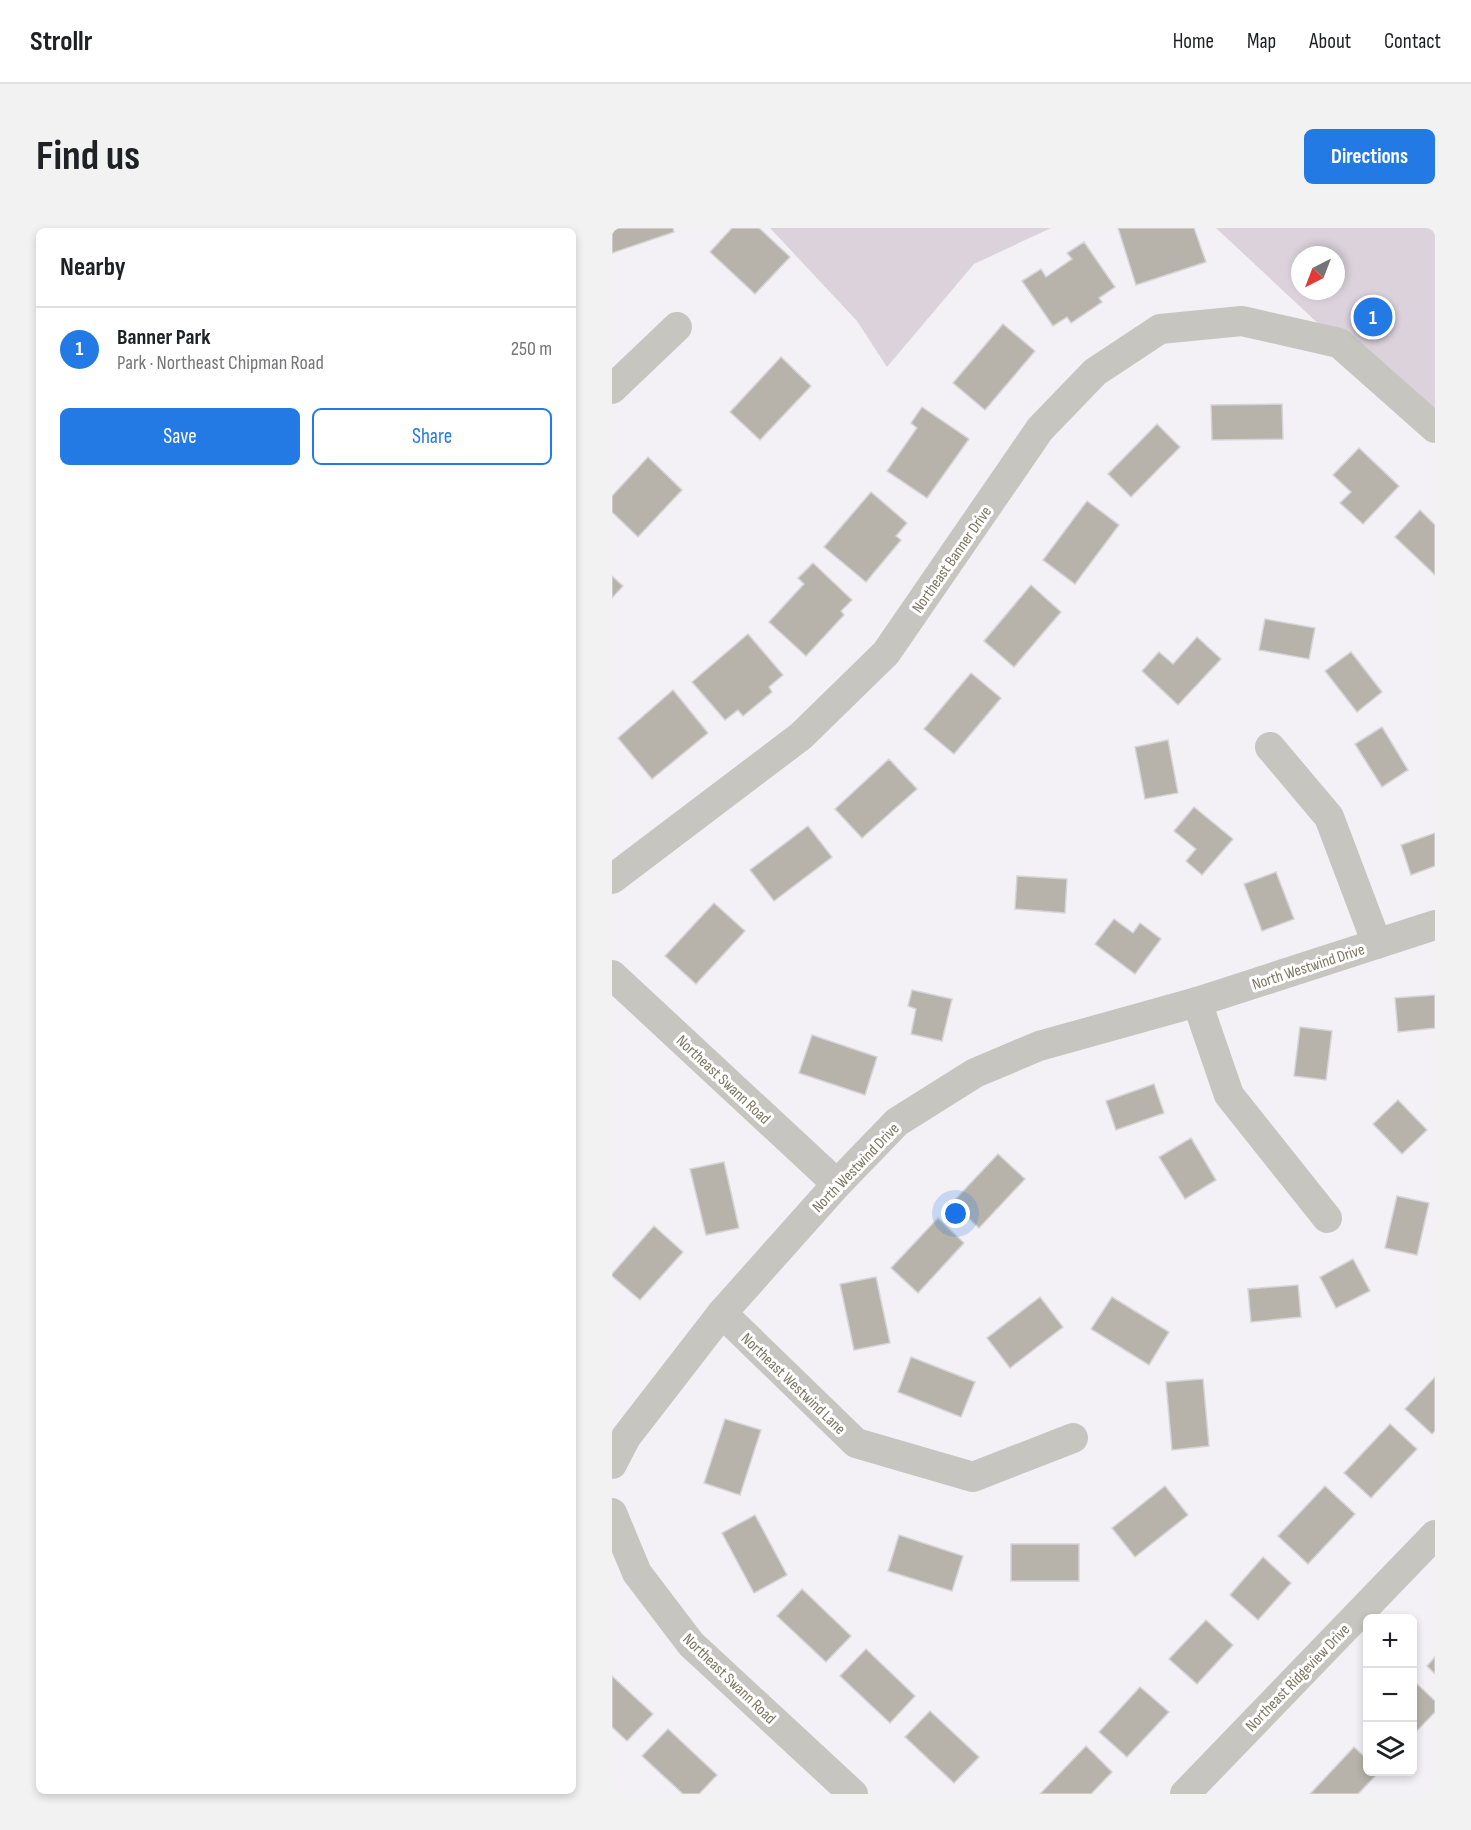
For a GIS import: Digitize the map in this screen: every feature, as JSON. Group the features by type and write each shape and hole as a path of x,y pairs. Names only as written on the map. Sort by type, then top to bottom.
{"street":[{"name":"Northeast Banner Drive","path":"612,879 801,736 886,653 1041,429 1095,372 1160,329 1242,321 1339,343 1435,428"},
{"path":"612,389 677,327"},
{"path":"1270,747 1329,817 1377,944"},
{"name":"North Westwind Drive","path":"612,1464 626,1437 647,1407 722,1313 837,1184 897,1122 975,1073 1039,1046 1197,1002 1435,925"},
{"name":"Northeast Swann Road","path":"612,975 837,1184"},
{"path":"1197,1002 1229,1095 1326,1218"},
{"name":"Northeast Westwind Lane","path":"722,1313 856,1443 973,1478 1073,1438"},
{"name":"Northeast Swann Road","path":"612,1513 637,1573 692,1644 853,1794"},
{"name":"Northeast Ridgeview Drive","path":"1185,1794 1435,1535"}],"shaded area":[{"path":"770,228 1051,228 974,264 887,367 857,321"},
{"path":"1216,228 1435,228 1435,428 1293,300 1345,300 1345,246 1291,246 1291,298"}],"building":[{"path":"612,228 673,228 674,232 612,253"},
{"path":"732,228 759,228 790,257 755,294 710,252"},
{"path":"1118,228 1194,228 1206,262 1136,285"},
{"path":"1084,242 1115,287 1099,298 1102,302 1071,323 1067,317 1053,326 1022,281 1041,269 1046,277 1072,259 1067,253"},
{"path":"1003,324 1035,351 985,410 953,383"},
{"path":"781,357 811,386 760,440 730,412"},
{"path":"1282,404 1283,439 1212,440 1211,405"},
{"path":"922,407 969,439 927,498 887,471 917,428 911,423"},
{"path":"1157,424 1180,447 1131,497 1108,474"},
{"path":"1359,448 1399,486 1363,524 1340,503 1351,492 1333,475"},
{"path":"648,457 682,490 638,537 612,512 612,496"},
{"path":"871,492 907,523 896,536 901,540 866,582 824,547"},
{"path":"1087,501 1119,525 1075,584 1043,560"},
{"path":"1420,510 1435,525 1435,575 1395,537"},
{"path":"813,563 852,600 841,611 844,615 806,656 769,622 804,584 798,578"},
{"path":"612,576 623,586 612,598"},
{"path":"1031,585 1061,612 1014,667 984,641"},
{"path":"1265,619 1315,628 1309,659 1259,650"},
{"path":"748,634 783,675 769,687 772,692 743,716 738,710 725,720 692,682"},
{"path":"1197,637 1221,659 1178,705 1142,671 1159,652 1173,664"},
{"path":"1351,652 1382,692 1357,712 1325,671"},
{"path":"971,673 1001,698 954,754 924,729"},
{"path":"673,690 708,733 652,779 618,738"},
{"path":"1382,727 1408,770 1382,787 1355,744"},
{"path":"1168,740 1178,793 1145,799 1135,747"},
{"path":"889,759 917,789 862,838 835,809"},
{"path":"1194,807 1233,839 1202,875 1186,861 1196,849 1174,831"},
{"path":"808,826 832,857 774,901 750,870"},
{"path":"1435,833 1435,866 1411,875 1401,845"},
{"path":"1276,872 1294,919 1262,931 1244,884"},
{"path":"1017,876 1067,879 1065,913 1015,909"},
{"path":"714,903 745,931 696,984 665,956"},
{"path":"1114,919 1133,933 1140,923 1161,939 1135,974 1095,944"},
{"path":"912,990 952,999 942,1041 911,1034 916,1009 908,1006"},
{"path":"1435,995 1435,1028 1398,1032 1395,998"},
{"path":"1300,1027 1332,1031 1326,1080 1294,1076"},
{"path":"812,1035 877,1057 865,1095 799,1073"},
{"path":"1154,1084 1164,1113 1116,1130 1106,1101"},
{"path":"1398,1100 1427,1130 1402,1154 1373,1124"},
{"path":"1191,1138 1216,1180 1185,1199 1159,1157"},
{"path":"998,1154 1025,1179 979,1228 952,1203"},
{"path":"724,1162 739,1228 706,1235 690,1169"},
{"path":"1397,1196 1429,1203 1417,1255 1385,1248"},
{"path":"938,1218 964,1243 918,1293 891,1268"},
{"path":"654,1226 683,1252 640,1300 612,1274"},
{"path":"1353,1259 1370,1291 1336,1308 1320,1277"},
{"path":"876,1277 890,1343 854,1350 840,1284"},
{"path":"1298,1285 1301,1317 1251,1322 1248,1289"},
{"path":"1040,1297 1063,1327 1010,1368 987,1338"},
{"path":"1112,1297 1169,1332 1149,1365 1091,1329"},
{"path":"911,1357 975,1382 961,1417 898,1392"},
{"path":"1435,1377 1435,1431 1432,1434 1405,1409"},
{"path":"1203,1379 1209,1446 1172,1450 1166,1382"},
{"path":"725,1419 761,1430 740,1495 704,1483"},
{"path":"1390,1424 1417,1449 1371,1498 1344,1473"},
{"path":"1165,1486 1188,1515 1135,1557 1112,1528"},
{"path":"1325,1486 1355,1514 1308,1564 1278,1536"},
{"path":"755,1515 787,1575 754,1593 722,1533"},
{"path":"899,1535 963,1556 952,1591 888,1571"},
{"path":"1011,1544 1079,1544 1079,1581 1011,1581"},
{"path":"1263,1557 1291,1583 1258,1620 1230,1595"},
{"path":"802,1589 851,1636 826,1662 777,1616"},
{"path":"1206,1620 1233,1645 1197,1684 1169,1659"},
{"path":"866,1649 915,1696 890,1723 840,1676"},
{"path":"1435,1657 1435,1674 1427,1666"},
{"path":"612,1676 653,1714 627,1741 612,1727"},
{"path":"1417,1684 1435,1701 1435,1712 1417,1731"},
{"path":"1140,1687 1169,1712 1127,1757 1099,1732"},
{"path":"930,1711 979,1757 954,1783 905,1737"},
{"path":"668,1729 717,1775 699,1794 683,1794 642,1756"},
{"path":"1086,1746 1112,1772 1091,1794 1040,1794"},
{"path":"1354,1747 1363,1755 1363,1776 1375,1776 1358,1794 1310,1794"}],"place":[{"name":"Banner Park","path":"1373,317"}]}
